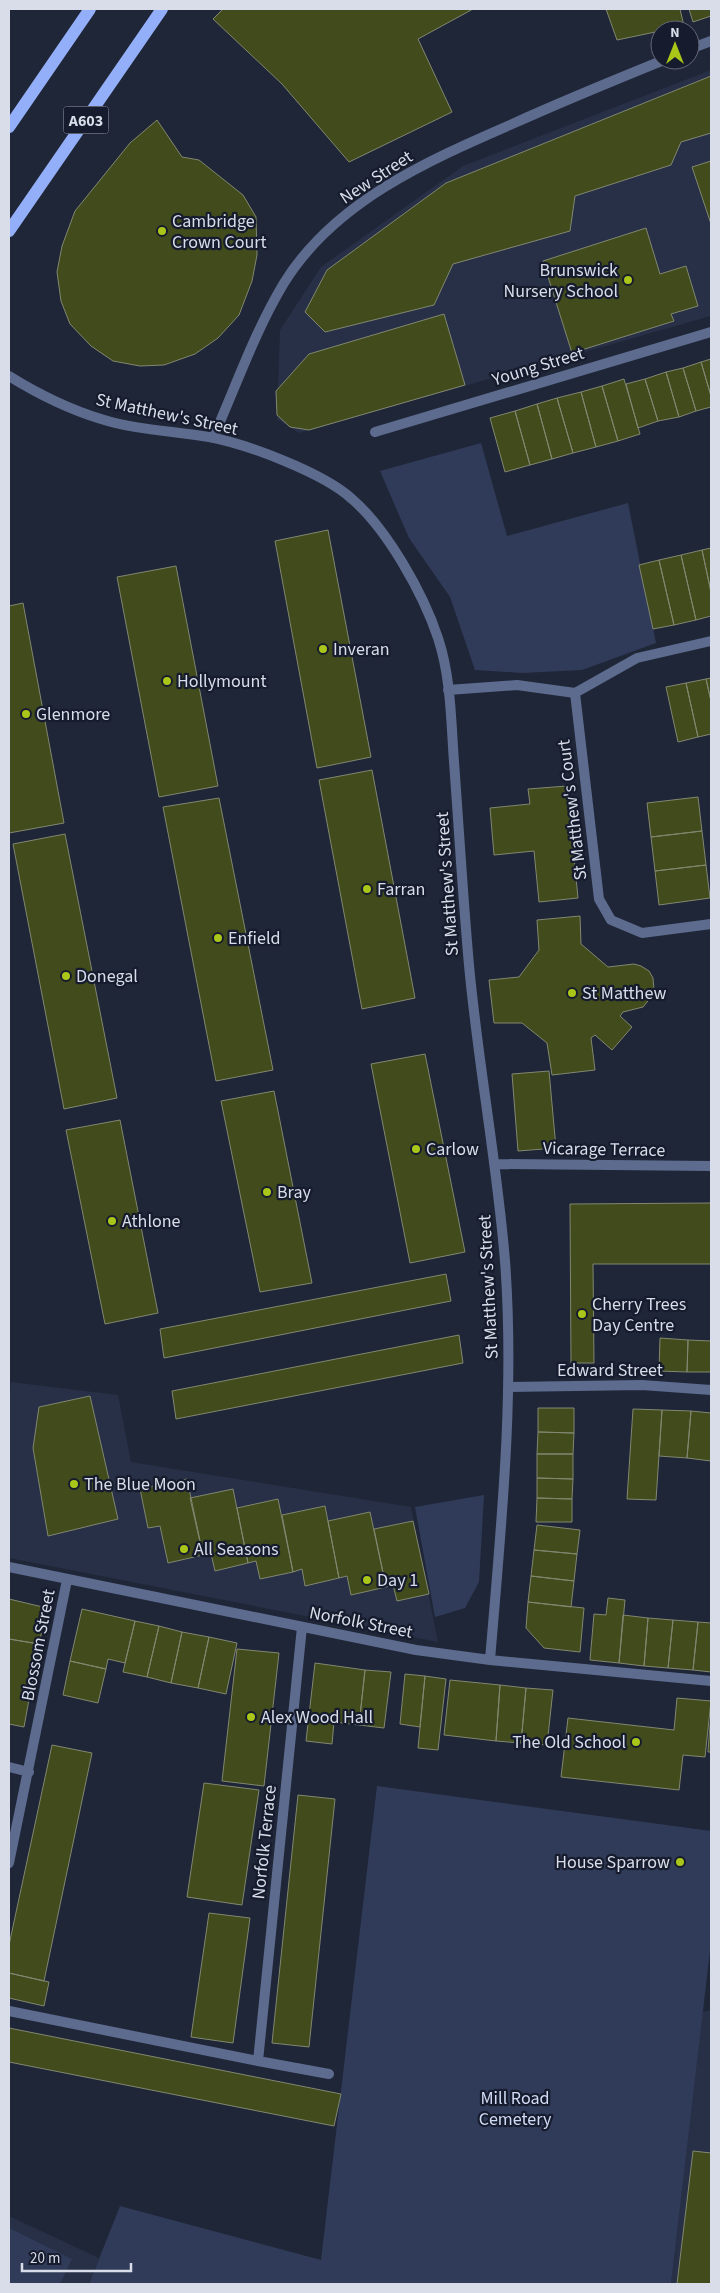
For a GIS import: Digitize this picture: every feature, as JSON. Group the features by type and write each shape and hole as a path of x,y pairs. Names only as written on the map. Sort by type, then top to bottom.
{"main road":[{"path":"9,127 90,9"},
{"name":"A603","path":"9,231 162,9"}],"street":[{"name":"New Street","path":"213,438 262,325 285,282 322,236 369,197 442,155 650,66"},
{"name":"Young Street","path":"375,432 711,332"},
{"name":"St Matthew's Street","path":"9,376 49,400 104,420 213,438 267,455 314,474 352,498 385,535 419,592 438,639 448,690 469,968 496,1164 505,1263 509,1387 506,1458 490,1660"},
{"path":"448,690 517,685 575,693 638,658 711,641"},
{"name":"St Matthew's Court","path":"575,693 599,899 611,920 642,933 711,924"},
{"name":"Vicarage Terrace","path":"496,1164 711,1166"},
{"name":"Edward Street","path":"509,1387 642,1385 711,1390"},
{"name":"Norfolk Street","path":"9,1567 416,1650 490,1660 711,1681"},
{"name":"Blossom Street","path":"9,1863 68,1580"},
{"name":"Norfolk Terrace","path":"258,2061 302,1627"},
{"path":"9,1767 29,1772"},
{"path":"9,2011 329,2074"}],"shaded area":[{"path":"711,70 711,316 299,433 277,419 280,330 321,267 463,166"},
{"path":"11,1382 118,1395 131,1462 411,1507 438,1642 9,1558 9,1406"},
{"path":"711,2010 711,2284 671,2284 702,2012"},
{"path":"9,2216 99,2258 89,2284 9,2284"}],"green space":[{"path":"481,443 507,536 628,503 656,643 582,670 522,673 475,670 450,597 409,538 380,471"},
{"path":"484,1495 479,1582 465,1608 435,1617 415,1507"},
{"name":"Mill Road Cemetery","path":"377,1786 711,1831 711,1942 671,2284 89,2284 120,2206 321,2260"},
{"path":"9,2228 72,2259 60,2284 9,2284"}],"building":[{"path":"223,9 473,9 418,39 452,112 349,162 282,84 213,19"},
{"path":"606,9 680,9 683,20 650,20 650,33 617,40"},
{"path":"689,9 711,9 711,16 692,20"},
{"path":"711,76 711,133 681,142 671,165 575,196 570,231 453,264 434,305 325,332 305,312 327,270 446,183"},
{"name":"Cambridge Crown Court","path":"157,120 182,157 199,160 243,195 256,217 257,255 252,281 239,315 218,338 195,354 164,365 140,366 113,361 91,346 70,324 61,301 57,272 62,246 75,211 130,143"},
{"path":"711,161 711,224 692,167"},
{"path":"646,228 660,274 686,266 698,306 671,314 674,321 572,353 543,261"},
{"path":"444,314 465,385 309,430 290,427 277,415 276,391 309,354"},
{"path":"711,359 711,396 701,362"},
{"path":"701,362 711,396 711,407 696,411 683,368"},
{"path":"683,368 696,411 679,417 666,372"},
{"path":"666,372 679,417 658,421 645,379"},
{"path":"624,379 640,434 618,441 602,386"},
{"path":"645,379 658,421 638,428 626,384"},
{"path":"602,386 618,441 596,447 581,392"},
{"path":"581,392 596,447 573,453 557,398"},
{"path":"557,398 573,453 552,459 537,404"},
{"path":"537,404 552,459 530,465 515,411"},
{"path":"515,411 530,465 505,472 490,418"},
{"name":"Inveran","path":"328,530 371,757 317,768 275,541"},
{"path":"711,548 711,592 702,550"},
{"path":"702,550 711,592 711,616 696,620 681,555"},
{"path":"681,555 696,620 674,625 659,560"},
{"path":"659,560 674,625 653,629 639,565"},
{"name":"Hollymount","path":"176,566 218,786 159,797 117,577"},
{"name":"Glenmore","path":"23,603 64,823 9,833 9,606"},
{"path":"711,678 711,701 706,679"},
{"path":"706,679 711,701 711,734 698,737 686,683"},
{"path":"686,683 698,737 678,742 666,687"},
{"name":"Farran","path":"372,770 415,998 362,1009 319,780"},
{"path":"567,786 578,898 539,902 534,851 494,855 490,808 530,804 528,789"},
{"path":"698,797 702,831 651,837 647,803"},
{"name":"Enfield","path":"219,798 273,1070 216,1081 163,807"},
{"path":"702,831 706,865 655,871 651,837"},
{"name":"Donegal","path":"65,834 117,1098 64,1109 13,844"},
{"path":"706,865 710,898 659,905 655,871"},
{"name":"St Matthew","path":"580,916 581,944 608,967 634,964 649,971 653,978 654,990 652,996 643,1007 623,1012 620,1016 632,1027 612,1050 595,1035 591,1038 595,1070 552,1075 547,1043 522,1023 494,1023 489,980 519,977 539,950 537,920"},
{"name":"Carlow","path":"425,1054 465,1252 410,1263 371,1064"},
{"path":"549,1071 556,1148 518,1151 512,1074"},
{"name":"Bray","path":"274,1091 312,1283 260,1292 221,1101"},
{"name":"Athlone","path":"120,1120 158,1313 105,1324 66,1130"},
{"name":"Cherry Trees Day Centre","path":"711,1203 711,1264 593,1264 594,1363 571,1363 570,1204"},
{"path":"446,1274 451,1301 164,1358 160,1329"},
{"path":"459,1335 463,1363 176,1419 172,1391"},
{"path":"660,1338 688,1340 687,1372 659,1371"},
{"path":"688,1340 711,1341 711,1372 687,1372"},
{"name":"The Blue Moon","path":"90,1396 118,1519 48,1536 33,1448 39,1407"},
{"path":"538,1408 574,1408 574,1433 538,1432"},
{"path":"633,1409 662,1410 656,1500 627,1499"},
{"path":"662,1410 691,1411 687,1458 659,1456"},
{"path":"691,1411 711,1413 711,1461 687,1458"},
{"path":"538,1432 574,1433 573,1454 537,1454"},
{"path":"537,1454 573,1454 573,1479 537,1478"},
{"path":"537,1478 573,1479 572,1499 537,1498"},
{"path":"187,1479 203,1555 168,1563 160,1526 148,1528 140,1489"},
{"path":"233,1489 248,1563 215,1571 211,1554 203,1555 190,1498"},
{"path":"537,1498 572,1499 572,1522 536,1522"},
{"path":"278,1499 293,1572 260,1579 256,1561 248,1563 237,1508"},
{"path":"325,1506 339,1578 305,1586 302,1569 293,1572 282,1515"},
{"path":"370,1512 386,1587 351,1595 347,1576 339,1578 328,1521"},
{"path":"413,1521 429,1594 397,1601 393,1585 386,1587 374,1529"},
{"path":"537,1525 580,1530 577,1554 534,1550"},
{"path":"534,1550 577,1554 574,1581 531,1576"},
{"path":"531,1576 574,1581 571,1607 528,1602"},
{"path":"608,1598 625,1600 619,1663 590,1660 594,1614 606,1615"},
{"path":"9,1599 47,1608 39,1644 9,1639"},
{"path":"528,1602 584,1608 580,1652 544,1648 526,1628"},
{"path":"82,1609 135,1621 125,1663 108,1659 106,1669 70,1661"},
{"path":"623,1615 648,1618 644,1666 619,1663"},
{"path":"648,1618 673,1620 668,1668 644,1666"},
{"path":"673,1620 698,1622 693,1670 668,1668"},
{"path":"135,1621 159,1626 147,1677 123,1672"},
{"path":"698,1622 711,1623 711,1672 693,1670"},
{"path":"159,1626 182,1632 171,1683 147,1677"},
{"path":"182,1632 209,1637 198,1688 171,1683"},
{"path":"209,1637 237,1643 226,1694 198,1688"},
{"path":"9,1639 39,1644 24,1727 9,1724"},
{"name":"Alex Wood Hall","path":"237,1649 279,1653 264,1786 222,1781"},
{"path":"70,1661 106,1669 98,1703 63,1695"},
{"path":"315,1663 365,1670 359,1725 334,1722 332,1744 306,1741"},
{"path":"365,1670 391,1672 384,1728 359,1725"},
{"path":"405,1674 425,1676 420,1727 400,1724"},
{"path":"425,1676 446,1679 438,1750 418,1748"},
{"path":"450,1680 500,1685 496,1741 444,1735"},
{"path":"500,1685 526,1688 521,1743 496,1741"},
{"path":"526,1688 553,1690 547,1745 521,1743"},
{"name":"The Old School","path":"677,1698 711,1701 705,1757 683,1755 679,1790 561,1777 568,1718 674,1730"},
{"path":"711,1712 711,1752 708,1752"},
{"path":"52,1745 92,1753 44,1981 9,1973 9,1945"},
{"path":"204,1783 259,1790 242,1905 187,1897"},
{"path":"298,1795 335,1799 309,2047 272,2043"},
{"path":"209,1913 250,1918 233,2043 191,2037"},
{"path":"9,1973 49,1982 44,2006 9,1998"},
{"path":"9,2028 341,2094 334,2126 9,2062"},
{"path":"693,2151 711,2153 711,2284 677,2284"}],"place":[{"name":"Cambridge Crown Court","path":"162,231"},
{"name":"Brunswick Nursery School","path":"628,280"},
{"name":"Inveran","path":"323,649"},
{"name":"Hollymount","path":"167,681"},
{"name":"Glenmore","path":"26,714"},
{"name":"Farran","path":"367,889"},
{"name":"Enfield","path":"218,938"},
{"name":"Donegal","path":"66,976"},
{"name":"St Matthew","path":"572,993"},
{"name":"Carlow","path":"416,1149"},
{"name":"Bray","path":"267,1192"},
{"name":"Athlone","path":"112,1221"},
{"name":"Cherry Trees Day Centre","path":"582,1314"},
{"name":"The Blue Moon","path":"74,1484"},
{"name":"All Seasons","path":"184,1549"},
{"name":"Day 1","path":"367,1580"},
{"name":"Alex Wood Hall","path":"251,1717"},
{"name":"The Old School","path":"636,1742"},
{"name":"House Sparrow","path":"680,1862"}]}
